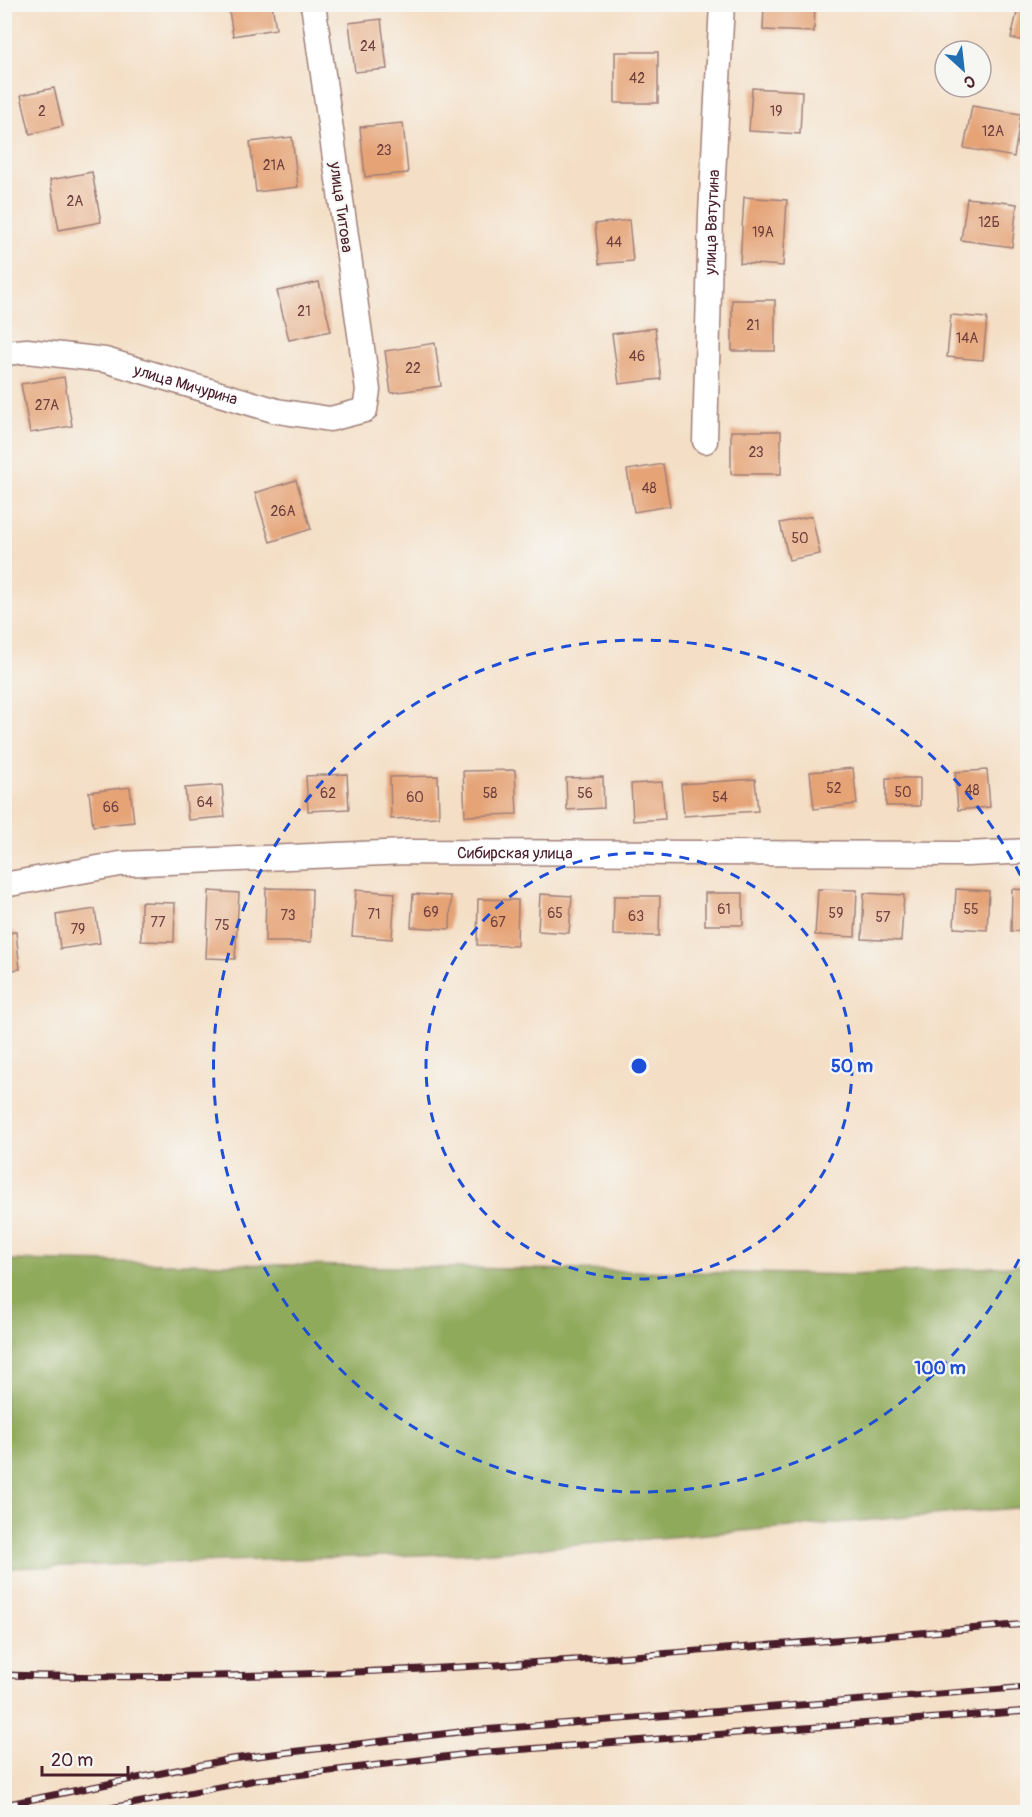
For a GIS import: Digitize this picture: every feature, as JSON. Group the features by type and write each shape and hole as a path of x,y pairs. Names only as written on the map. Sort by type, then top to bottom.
{"street":[{"name":"улица Титова","path":"313,4 368,390 365,410"},
{"name":"улица Ватутина","path":"705,441 711,214 722,4"},
{"name":"улица Мичурина","path":"4,353 27,351 105,360 277,411 330,419 365,410"},
{"name":"Сибирская улица","path":"4,885 120,864 407,852 968,854 1028,851"}],"green space":[{"path":"4,1260 855,1275 1027,1265 1027,1507 479,1553 5,1568"}],"building":[{"path":"228,4 272,4 276,29 233,36"},
{"path":"764,4 815,4 814,32 763,30"},
{"path":"1019,4 1028,4 1028,42 1011,38"},
{"path":"381,19 387,69 355,72 349,23"},
{"path":"615,52 658,52 658,103 615,103"},
{"path":"54,88 63,126 30,134 21,95"},
{"path":"752,88 802,91 800,134 749,131"},
{"path":"972,106 1021,114 1014,157 964,148"},
{"path":"403,123 408,173 365,177 360,127"},
{"path":"292,137 298,187 256,192 250,142"},
{"path":"92,172 101,222 59,230 50,180"},
{"path":"744,197 787,200 783,266 740,263"},
{"path":"967,198 1017,204 1012,247 961,240"},
{"path":"629,220 633,261 599,264 595,224"},
{"path":"319,282 331,331 289,340 277,291"},
{"path":"732,300 775,300 775,351 732,351"},
{"path":"951,315 987,318 983,360 947,357"},
{"path":"655,328 661,379 619,384 612,334"},
{"path":"435,343 441,386 391,393 385,351"},
{"path":"64,377 72,426 30,433 21,384"},
{"path":"731,431 781,431 781,474 731,474"},
{"path":"663,464 670,506 634,512 627,470"},
{"path":"296,480 311,529 270,542 255,493"},
{"path":"812,516 820,554 789,560 780,523"},
{"path":"853,768 857,804 814,809 810,772"},
{"path":"515,770 517,814 465,816 463,771"},
{"path":"987,770 990,807 958,810 955,772"},
{"path":"347,774 349,809 308,811 306,776"},
{"path":"438,776 439,817 391,819 390,777"},
{"path":"603,777 604,808 567,810 566,778"},
{"path":"886,778 920,778 920,806 886,806"},
{"path":"755,779 758,811 684,816 681,784"},
{"path":"662,782 665,819 633,821 631,784"},
{"path":"222,785 225,817 188,820 185,788"},
{"path":"130,787 134,822 93,826 89,792"},
{"path":"266,888 312,889 311,942 265,942"},
{"path":"818,889 857,890 855,937 815,935"},
{"path":"956,889 989,891 987,930 954,928"},
{"path":"1012,889 1028,890 1028,932 1011,931"},
{"path":"356,890 395,893 392,939 352,936"},
{"path":"209,891 239,893 235,959 206,958"},
{"path":"705,893 743,893 743,925 705,925"},
{"path":"864,893 904,895 901,941 862,939"},
{"path":"413,894 451,896 450,929 411,927"},
{"path":"540,894 572,896 569,933 538,931"},
{"path":"614,896 660,896 659,936 613,935"},
{"path":"478,899 518,900 517,946 477,945"},
{"path":"141,902 175,903 174,942 141,941"},
{"path":"95,909 100,943 60,949 56,915"},
{"path":"16,932 20,969 4,971 4,933"}],"railway":[{"path":"4,1675 132,1677 389,1671 645,1655 1028,1624"},
{"path":"4,1805 231,1759 468,1731 1028,1687"},
{"path":"90,1812 256,1780 476,1753 1028,1711"}]}
